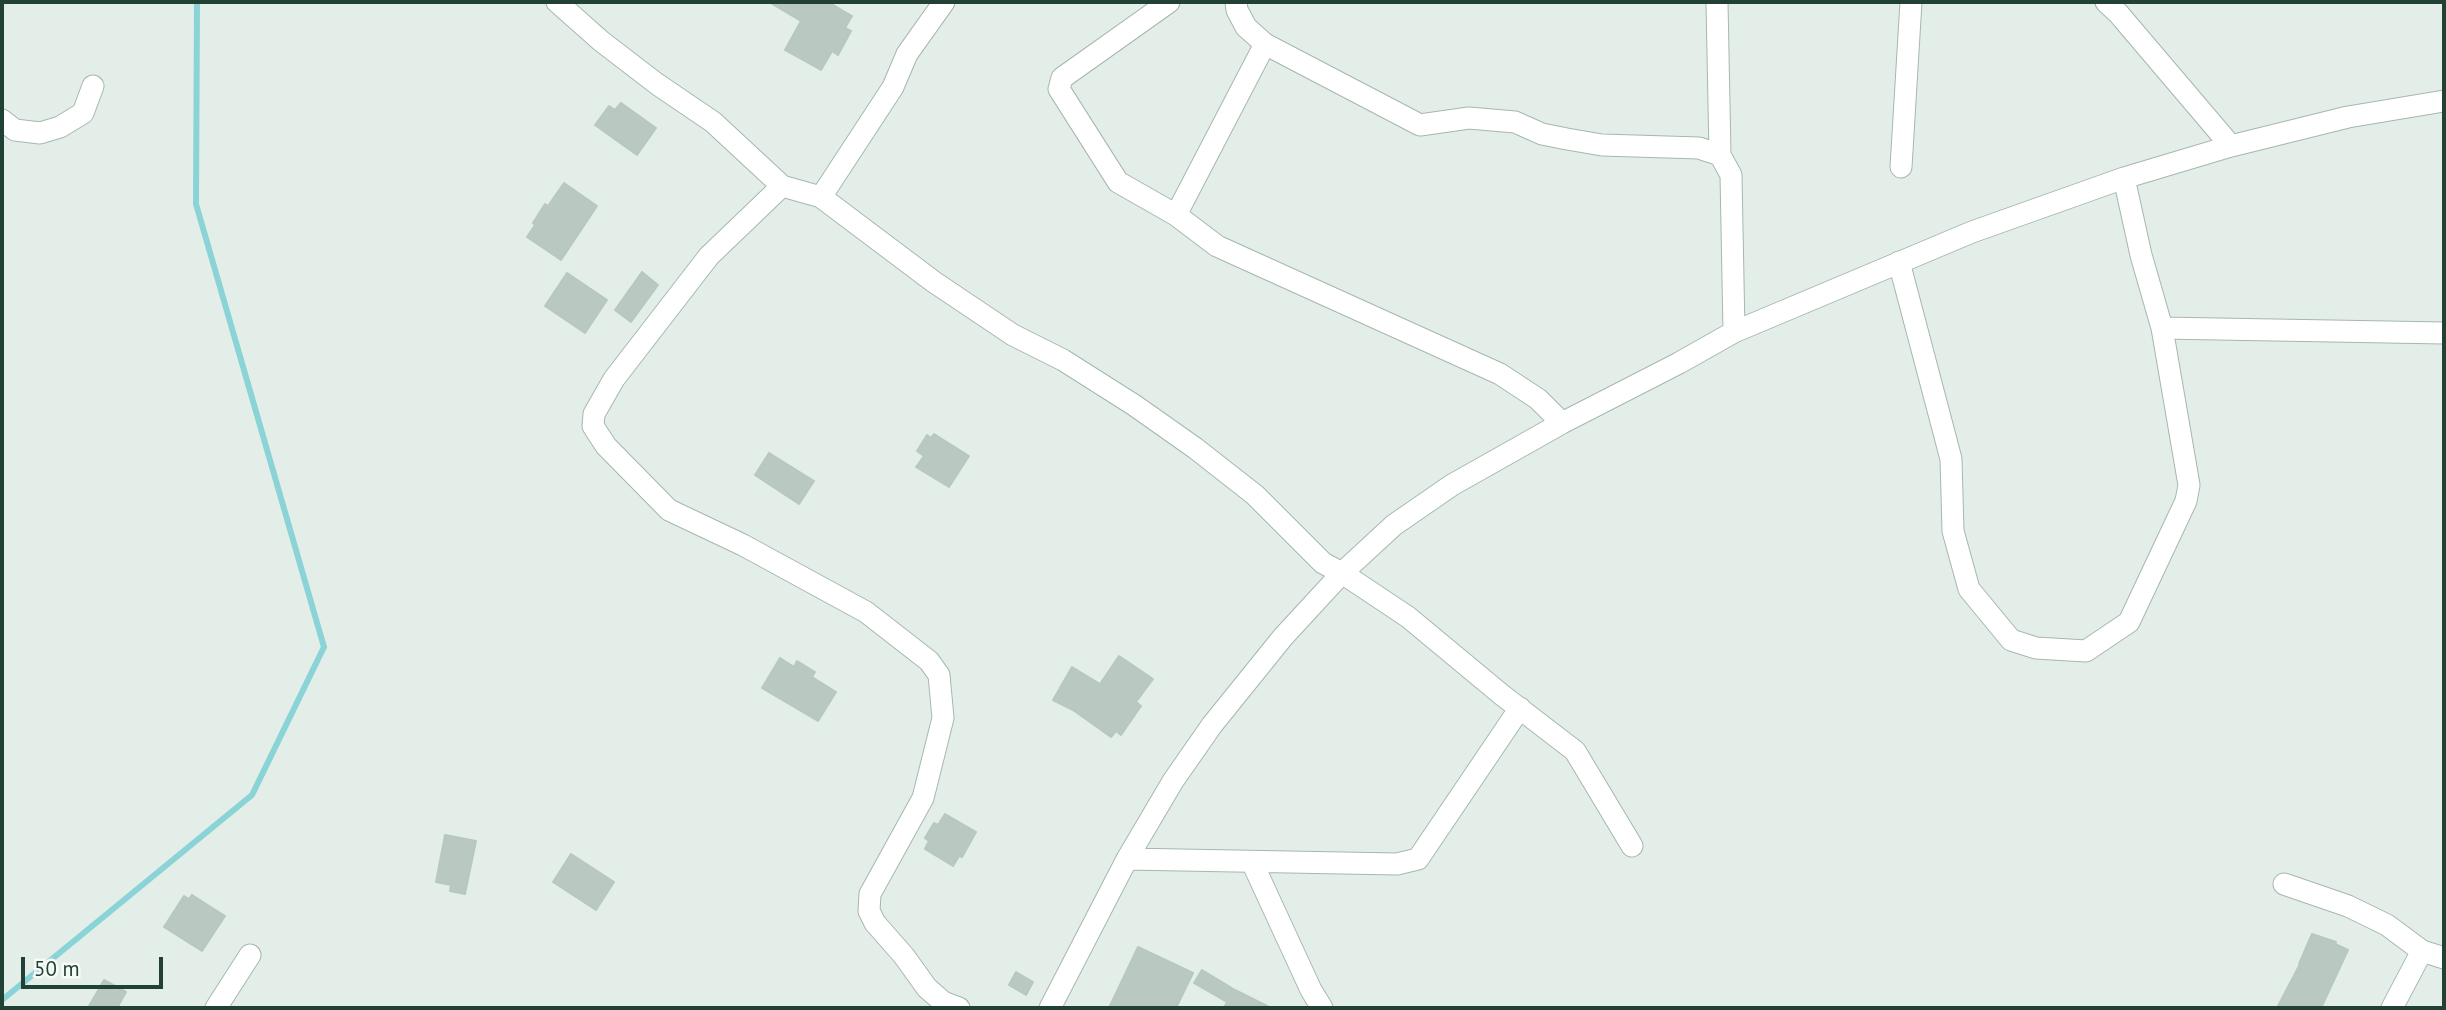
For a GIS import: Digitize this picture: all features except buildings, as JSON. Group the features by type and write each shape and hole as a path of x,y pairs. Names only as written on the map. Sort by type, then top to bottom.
{"street":[{"path":"557,2 657,85 713,122 782,186 821,197 956,297 1013,335 1063,360 1134,405 1255,495 1323,564 1342,573 1408,617 1575,751 1632,846"},
{"path":"821,197 893,87 907,54 944,2"},
{"path":"1169,2 1062,78 1059,89 1063,100 1118,182 1176,215 1227,250 1500,374 1538,399 1562,423"},
{"path":"1237,2 1237,10 1246,27 1265,44 1420,125 1469,118 1515,122 1542,134 1602,145 1699,148 1720,155"},
{"path":"1717,2 1720,155 1731,175 1734,332"},
{"path":"1901,167 1911,2"},
{"path":"2117,6 2231,146"},
{"path":"1176,215 1265,44"},
{"path":"2,120 15,130 40,133 60,127 83,113 93,86"},
{"path":"1050,1008 1127,859 1173,781 1212,725 1283,637 1342,573 1394,525 1452,485 1734,332 1972,232 2124,178 2231,146 2348,117 2444,101"},
{"path":"1899,262 1951,459 1953,531 1969,589 2011,640 2036,648 2086,652 2129,622 2186,501 2189,485 2162,328 2141,255 2124,178"},
{"path":"782,186 709,256 614,379 594,414 593,426 606,446 669,510 743,545 866,612 929,660 939,675 943,718 923,798 870,894 869,911 927,988 943,1002 959,1008"},
{"path":"2162,328 2444,333"},
{"path":"1127,859 1397,864 1418,859 1520,708"},
{"path":"1252,862 1311,990 1322,1008"},
{"path":"2284,884 2348,906 2387,925 2422,951 2444,958"},
{"path":"2392,1008 2422,951"},
{"path":"216,1008 250,955"}],"waterway":[{"path":"2,1000 252,795 324,647 196,204 197,2"}]}
